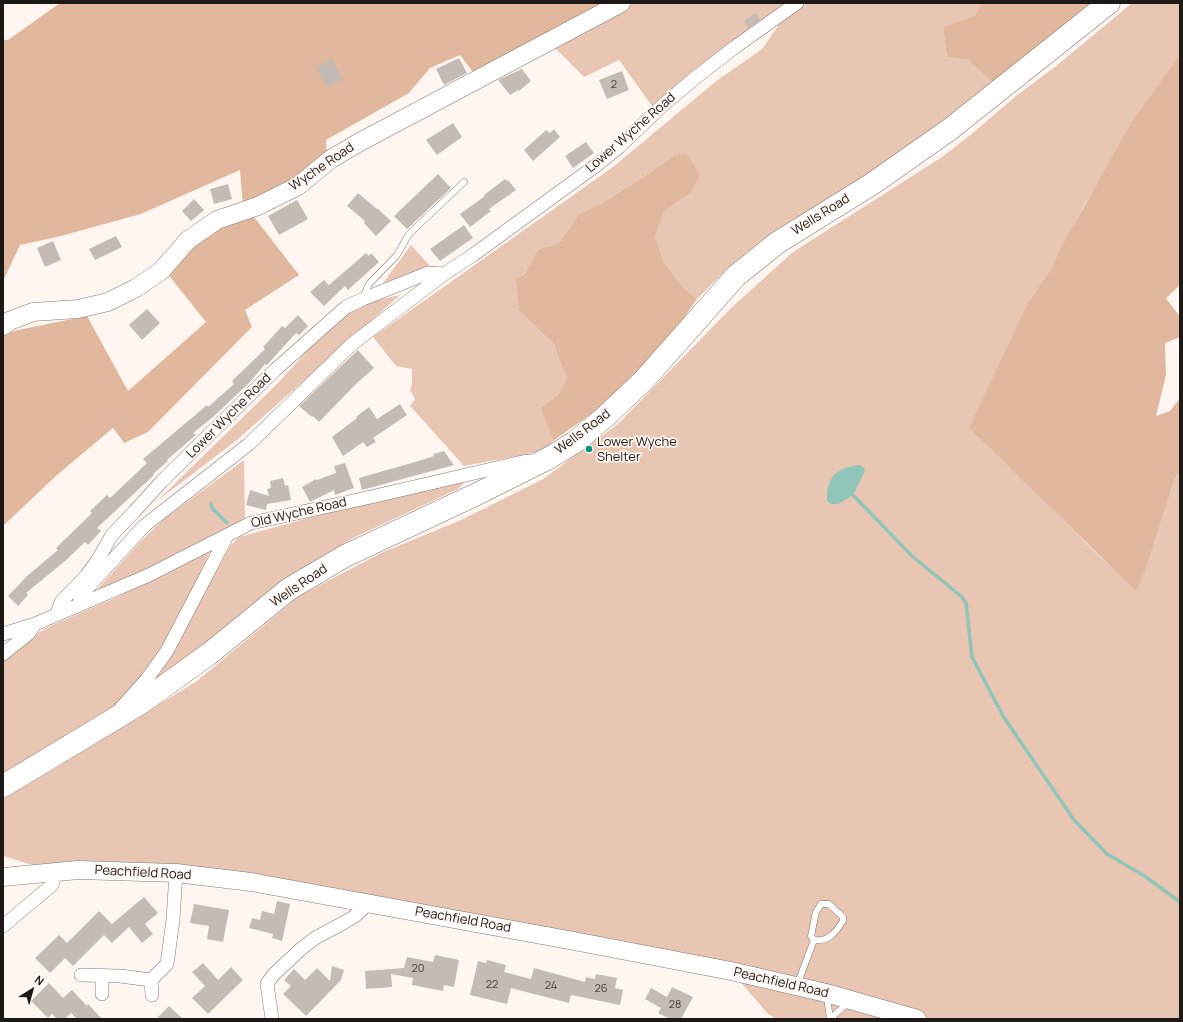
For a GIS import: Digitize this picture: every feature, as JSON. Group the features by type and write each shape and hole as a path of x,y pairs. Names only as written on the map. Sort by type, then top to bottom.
{"highway":[{"name":"Wells Road","path":"3,786 142,702 209,654 289,590 345,556 479,493 542,460 549,458 575,442 605,417 644,380 736,276 777,243 872,184 949,130 1109,3"}],"street":[{"name":"Wyche Road","path":"3,326 9,321 33,312 78,309 108,302 136,288 161,271 188,240 217,220 258,206 298,186 331,159 358,142 621,3"},
{"path":"776,17 780,3"},
{"name":"Lower Wyche Road","path":"79,605 81,595 144,526 249,444 352,344 444,274 472,256 619,148 663,105 695,78 735,47 797,3"},
{"name":"Lower Wyche Road","path":"57,614 61,602 97,561 112,535 162,481 275,370 346,307 428,272 444,274"},
{"name":"Old Wyche Road","path":"3,634 34,624 149,575 251,523 522,462 542,460"},
{"path":"108,722 147,679 167,651 226,536"},
{"path":"3,654 28,634 34,624"},
{"name":"Peachfield Road","path":"3,877 78,870 176,873 250,882 574,940 731,971 796,985 917,1019"},
{"path":"3,926 52,885 56,872"},
{"path":"152,995 151,980 167,964 173,920 176,873"},
{"path":"272,1019 267,984 273,975 314,938 345,922 369,903"},
{"path":"81,975 120,976 151,980"},
{"path":"102,976 102,994"}],"lane":[{"path":"363,299 369,284 397,255 409,234 464,182"},
{"path":"821,904 829,904 843,917 843,921 835,933 829,938 820,941 814,940 811,936 816,912 821,904"},
{"path":"796,985 814,940"},
{"path":"826,993 830,1018"},
{"path":"830,1018 851,1000"}],"shaded area":[{"path":"60,3 604,3 475,75 460,55 430,68 409,93 326,140 327,155 291,183 243,205 240,170 141,214 61,236 20,245 3,281 3,40 8,40"},
{"path":"634,3 787,3 691,72 652,106 619,60 584,77 553,46"},
{"path":"807,3 981,3 975,15 943,27 947,57 968,60 993,83 913,147 816,207 792,220 761,241 732,264 697,299 684,288 664,262 655,237 664,212 689,194 673,156 604,202 579,214 558,244 538,249 524,275 519,311 554,344 568,379 558,395 542,408 553,441 543,451 464,466 410,406 415,399 410,390 412,384 412,369 396,366 373,337 613,167 715,82 762,49 780,23"},
{"path":"981,3 1095,3 993,83 968,60 947,57 943,27 975,15"},
{"path":"1132,3 1180,3 1180,55 1085,204 1051,269 1029,301 1035,491 1093,550 1136,590 1147,566 1175,478 1180,472 1180,1019 777,1019 768,1014 731,971 251,882 56,872 3,856 3,797 42,776 197,681 299,596 381,553 461,520 543,479 618,424 731,308 793,252 942,157 1017,95 1055,67"},
{"path":"1180,55 1180,285 1166,298 1180,317 1180,337 1165,343 1166,375 1156,416 1170,411 1180,398 1180,472 1175,478 1147,566 1136,591 969,428 1029,301 1051,269 1063,244 1133,120"},
{"path":"686,153 700,175 689,194 664,212 655,237 664,262 684,288 697,299 679,325 615,397 553,441 541,408 558,395 567,379 554,344 519,311 516,279 524,275 538,249 558,244 579,214 604,202 673,156"},
{"path":"254,217 299,275 245,310 252,327 148,432 124,443 113,428 57,475 3,526 3,336 13,331 87,316 128,391 206,322 166,272 199,234"},
{"path":"411,245 430,266 383,283"},
{"path":"400,295 237,440 157,501 279,382 346,307"},
{"path":"244,460 245,519 194,548 95,592 139,543 164,519"},
{"path":"473,473 458,489 353,538 280,584 134,700 169,657 231,545 239,537"},
{"path":"210,551 185,608 163,649 109,716 3,777 3,661 33,636 48,627 115,598"}],"water":[{"path":"860,465 865,469 853,495 838,504 831,504 827,501 828,486 834,475 845,468"}],"building":[{"path":"756,13 760,20 748,28 744,21"},
{"path":"459,58 467,73 444,85 436,69"},
{"path":"332,59 343,79 327,87 316,67"},
{"path":"522,69 531,81 519,91 518,90 510,95 498,80"},
{"path":"622,71 629,90 607,99 599,80"},
{"path":"453,123 462,137 437,155 426,140"},
{"path":"554,129 560,137 533,161 524,150 546,130 550,133"},
{"path":"586,142 594,153 573,168 565,156"},
{"path":"438,174 451,188 407,229 394,216"},
{"path":"505,179 507,181 508,180 516,190 489,209 491,211 470,227 460,214"},
{"path":"228,184 232,199 214,204 210,189"},
{"path":"358,193 391,221 376,236 364,223 365,221 347,206"},
{"path":"194,199 204,210 191,221 182,211"},
{"path":"297,200 308,219 279,235 268,216"},
{"path":"464,225 473,238 440,261 430,249"},
{"path":"116,236 122,247 95,260 89,249"},
{"path":"53,241 61,260 45,267 37,248"},
{"path":"366,253 369,256 371,253 379,262 348,290 345,286 324,306 310,292 324,280 329,285"},
{"path":"147,309 160,323 142,340 129,325"},
{"path":"298,315 308,326 299,335 296,333 267,365 265,364 249,383 213,417 193,433 196,435 167,460 168,461 153,474 154,475 97,528 101,531 88,545 85,542 65,561 26,593 28,595 18,606 8,596 27,576 58,550 56,548 92,513 90,511 107,495 110,498 147,463 143,459 207,405 208,407 234,384 232,381 265,349 263,347 282,326 285,328"},
{"path":"358,350 374,368 319,422 299,406"},
{"path":"400,404 407,415 373,438 376,442 367,447 363,442 343,456 332,437 369,407 377,419"},
{"path":"444,451 454,465 362,490 359,478 422,460 434,456 433,454"},
{"path":"345,463 354,488 335,495 334,490 310,502 302,487 316,479 317,480 336,473 334,466"},
{"path":"283,478 285,486 288,485 291,500 267,504 266,510 246,505 250,490 269,496 267,489 271,488 270,481"},
{"path":"144,897 158,913 145,924 153,934 142,943 129,927 112,943 104,935 73,966 65,958 50,973 35,958 59,935 67,943 99,911 112,924"},
{"path":"277,901 290,904 282,941 272,938 273,934 249,928 252,918 260,920 262,911 274,914"},
{"path":"194,904 229,910 223,942 207,939 209,926 190,923"},
{"path":"435,955 459,960 454,987 444,985 443,991 412,985 413,978 391,974 392,987 366,989 365,971 404,968 407,957 433,962"},
{"path":"487,960 506,965 504,972 531,979 534,968 585,982 586,977 595,979 596,974 617,978 615,988 623,990 620,1005 571,995 569,1003 511,988 507,1004 470,995 478,961 486,963"},
{"path":"203,963 218,980 231,967 243,980 208,1014 192,998 205,986 192,972"},
{"path":"332,966 344,970 341,980 306,1016 283,994 291,986 284,980 294,969 305,980 317,968 330,981"},
{"path":"49,983 63,998 72,990 102,1019 77,1019 71,1013 65,1019 57,1019 52,1014 48,1018 31,1001"},
{"path":"672,987 693,997 681,1019 670,1019 658,1013 661,1008 645,999 651,988 667,997"},
{"path":"169,1006 183,1019 156,1019"}],"waterway":[{"path":"853,495 912,556 962,597 966,603 972,657 1003,716 1074,820 1107,854 1143,875 1180,902"},
{"path":"211,504 212,508 227,523"}],"place":[{"name":"Lower Wyche Shelter","path":"589,449"}]}
